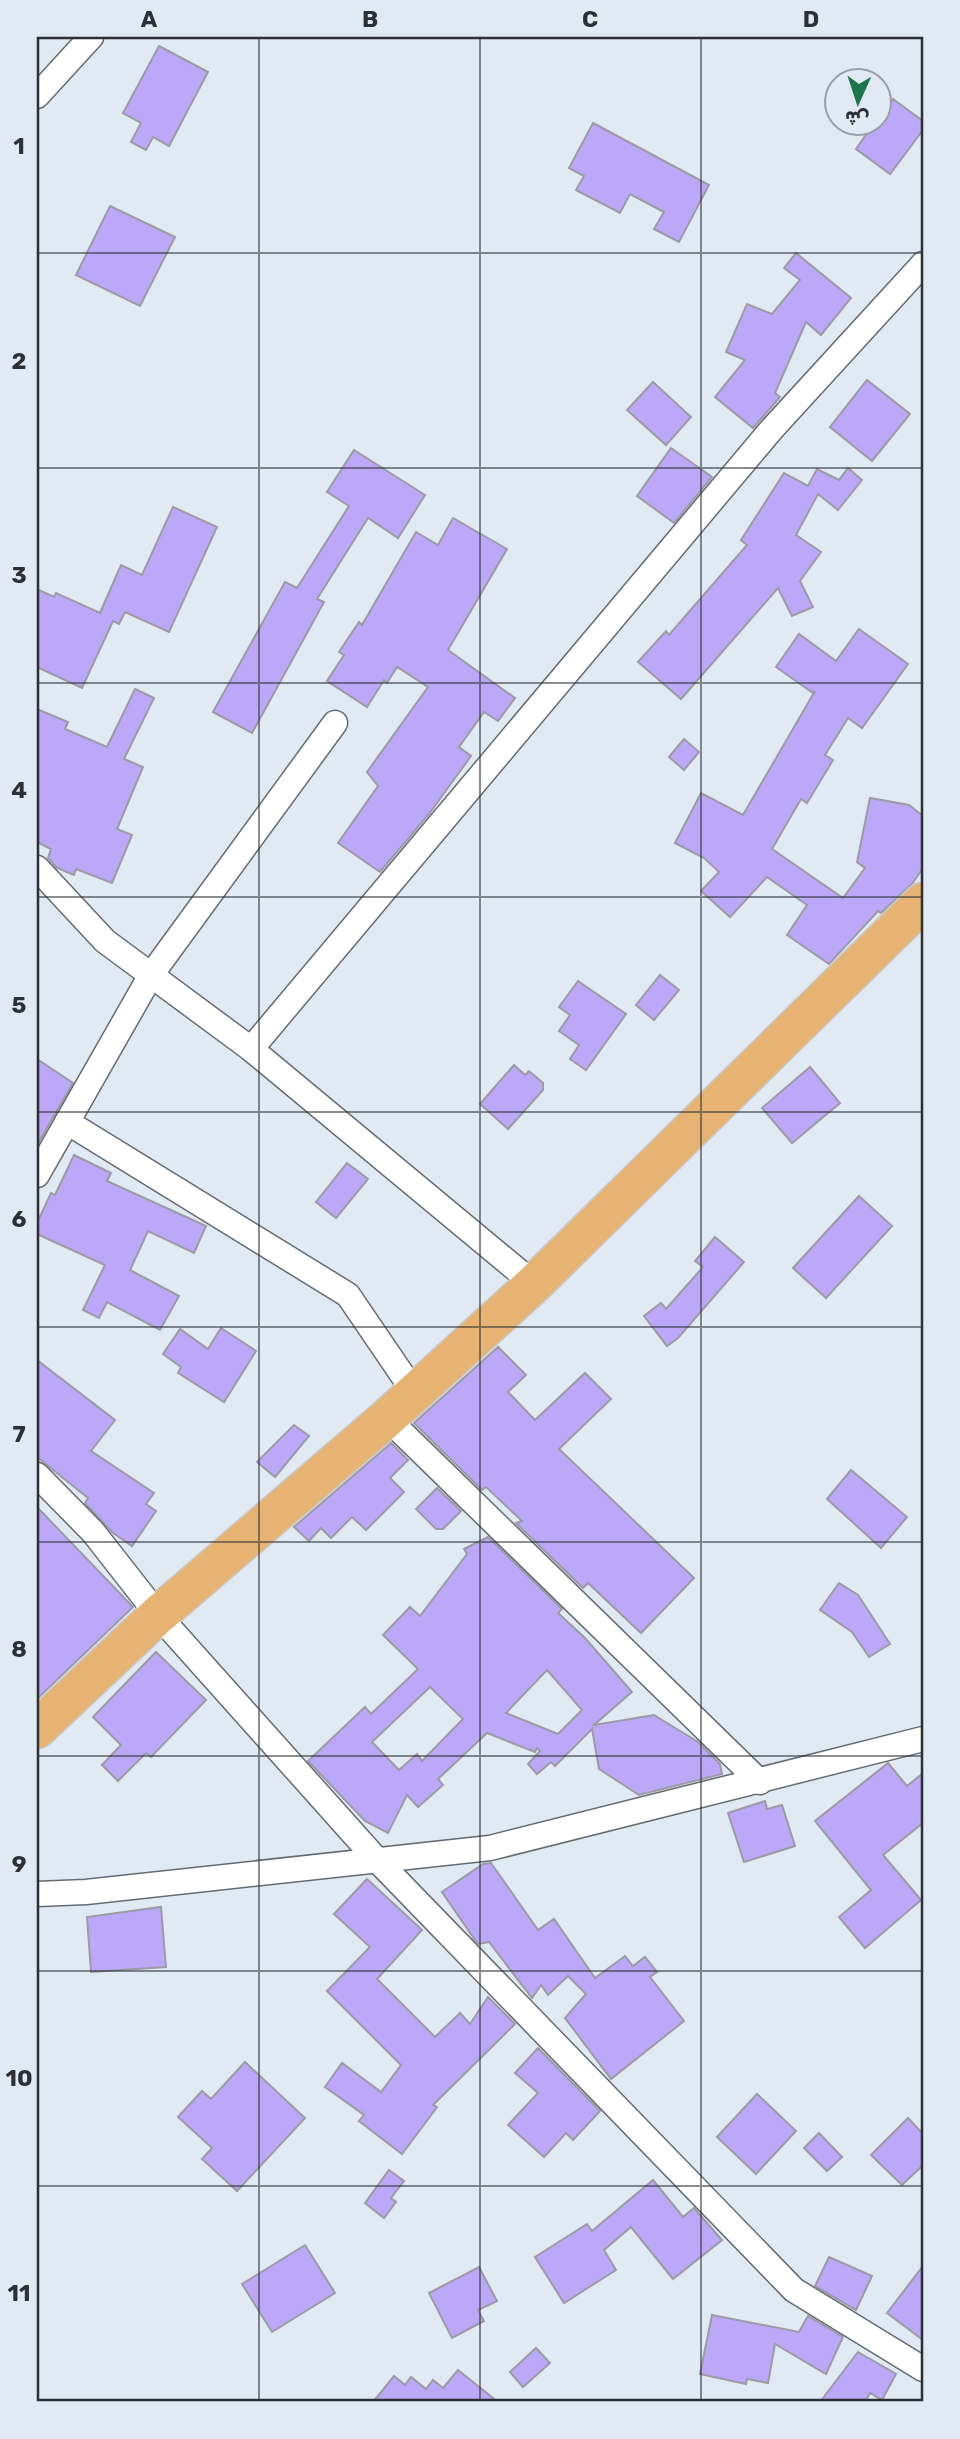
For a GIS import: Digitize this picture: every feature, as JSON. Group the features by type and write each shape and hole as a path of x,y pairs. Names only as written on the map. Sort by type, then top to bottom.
{"main road":[{"path":"37,1729 158,1615 387,1418 534,1284 923,902"}],"street":[{"path":"37,96 91,37"},
{"path":"251,1049 771,430 923,264"},
{"path":"37,1175 151,975 335,723"},
{"path":"37,868 105,941 251,1049 534,1284"},
{"path":"67,1122 348,1295 414,1392"},
{"path":"387,1418 760,1782"},
{"path":"37,1475 93,1532 158,1615 377,1860 794,2290 923,2369"},
{"path":"37,1894 86,1892 490,1848 923,1739"}],"building":[{"path":"159,46 208,72 169,146 153,137 146,150 131,142 141,123 123,113"},
{"path":"894,100 923,121 923,130 890,174 856,149 865,136 894,136"},
{"path":"593,123 709,185 679,242 654,229 664,212 630,194 620,213 576,190 584,176 569,168"},
{"path":"110,206 175,237 140,306 76,275"},
{"path":"796,253 851,298 821,335 806,322 775,393 780,397 753,428 715,397 745,360 726,352 747,304 772,314 800,280 784,268"},
{"path":"867,380 910,414 872,461 830,427"},
{"path":"653,382 691,417 666,445 627,410"},
{"path":"671,448 712,477 674,523 637,496"},
{"path":"354,450 425,495 398,538 368,518 317,599 324,602 252,733 213,712 285,582 297,588 349,506 327,492"},
{"path":"848,468 862,480 838,510 818,494 796,535 821,552 800,581 813,607 792,616 778,588 681,699 638,662 666,631 669,635 747,545 741,540 784,473 808,486 817,469 839,480"},
{"path":"173,507 217,527 169,632 125,612 119,624 113,621 82,688 37,667 37,589 54,597 56,593 100,613 121,565 142,575"},
{"path":"453,518 507,549 448,650 515,698 498,721 484,712 459,747 471,756 429,814 380,872 338,843 378,786 367,772 428,687 397,667 387,683 384,680 367,707 327,681 344,655 339,652 359,622 362,625 416,532 438,545"},
{"path":"859,629 908,664 862,728 848,718 825,755 833,760 807,803 801,799 772,849 843,898 865,868 857,862 870,798 909,805 923,816 923,868 912,884 881,913 878,911 829,964 787,935 807,905 767,877 730,917 701,891 719,872 704,858 675,843 701,793 743,815 815,691 813,693 776,667 799,634 836,661"},
{"path":"135,689 154,698 124,759 143,767 117,829 132,835 112,883 76,869 74,875 57,868 48,858 51,849 37,842 37,709 68,722 65,729 107,747"},
{"path":"684,739 699,752 684,770 669,757"},
{"path":"660,975 679,990 654,1020 636,1005"},
{"path":"578,981 626,1014 586,1070 570,1059 579,1045 559,1031 570,1015 559,1007"},
{"path":"37,1059 73,1083 37,1145"},
{"path":"514,1065 525,1075 529,1071 543,1083 543,1090 508,1129 480,1104"},
{"path":"810,1067 840,1103 792,1143 762,1108"},
{"path":"74,1155 111,1173 107,1181 206,1226 194,1253 148,1231 130,1270 179,1296 160,1330 107,1302 99,1318 83,1310 105,1265 37,1234 37,1223 51,1193 55,1195"},
{"path":"347,1163 368,1179 336,1218 316,1202"},
{"path":"859,1196 892,1226 826,1298 793,1268"},
{"path":"715,1237 744,1262 678,1338 667,1346 644,1316 661,1303 666,1309 703,1267 695,1261"},
{"path":"221,1328 256,1351 224,1402 178,1373 181,1367 163,1354 180,1329 208,1349"},
{"path":"498,1347 526,1375 508,1392 535,1420 585,1373 611,1399 559,1449 694,1578 641,1633 588,1583 583,1588 516,1523 522,1521 486,1487 482,1490 414,1423"},
{"path":"37,1360 115,1420 91,1451 154,1493 146,1504 156,1511 132,1546 113,1533 85,1503 88,1498 37,1457"},
{"path":"294,1425 309,1436 275,1477 257,1462"},
{"path":"391,1443 408,1460 390,1478 404,1492 366,1530 352,1517 331,1538 321,1528 309,1541 294,1527"},
{"path":"851,1470 907,1517 881,1548 827,1499"},
{"path":"437,1488 461,1511 443,1529 436,1529 416,1509"},
{"path":"37,1507 133,1607 37,1699"},
{"path":"488,1537 562,1609 558,1613 585,1638 632,1692 594,1725 654,1715 698,1742 720,1764 722,1774 639,1795 599,1769 592,1729 555,1766 551,1762 537,1774 528,1764 540,1751 537,1748 535,1752 487,1733 438,1779 443,1785 418,1807 407,1795 388,1833 365,1821 308,1761 365,1707 371,1714 418,1669 383,1635 410,1607 420,1616 467,1554 464,1549","holes":["547,1670 582,1710 558,1734 506,1713","430,1687 463,1719 422,1761 417,1754 399,1770 372,1742"]},
{"path":"839,1583 858,1595 890,1644 869,1657 852,1632 820,1610"},
{"path":"156,1652 206,1700 151,1757 146,1753 118,1781 102,1765 121,1745 93,1717"},
{"path":"888,1763 907,1786 923,1773 923,1823 883,1855 921,1900 865,1948 839,1917 871,1890 815,1821"},
{"path":"765,1801 767,1809 782,1805 795,1846 744,1862 728,1813"},
{"path":"491,1863 538,1930 554,1919 595,1978 625,1956 633,1966 645,1957 657,1972 650,1977 684,2021 611,2079 565,2018 586,1994 568,1976 548,1995 541,1985 532,1998 489,1942 479,1944 475,1940 442,1892 483,1864"},
{"path":"367,1879 422,1930 377,1979 435,2037 460,2013 470,2024 488,1997 515,2024 433,2105 437,2107 402,2154 359,2121 364,2115 325,2087 342,2063 381,2092 401,2065 327,1991 370,1947 334,1914"},
{"path":"161,1907 166,1967 91,1972 87,1917"},
{"path":"538,2048 600,2111 573,2140 566,2133 544,2157 508,2125 538,2093 515,2073"},
{"path":"245,2062 305,2118 237,2191 202,2159 212,2148 178,2117 202,2091 211,2099"},
{"path":"757,2094 796,2131 756,2174 717,2137"},
{"path":"908,2118 923,2134 923,2165 902,2185 871,2155"},
{"path":"819,2133 842,2157 827,2171 804,2148"},
{"path":"389,2170 404,2181 391,2198 396,2202 384,2218 365,2203"},
{"path":"653,2180 683,2217 694,2208 722,2240 673,2279 631,2227 604,2250 616,2270 564,2303 535,2257 587,2224 592,2231"},
{"path":"305,2245 335,2293 272,2332 242,2284"},
{"path":"829,2257 872,2276 856,2310 815,2286"},
{"path":"923,2266 923,2340 887,2313"},
{"path":"479,2267 497,2301 478,2310 484,2321 452,2338 429,2293"},
{"path":"712,2315 799,2332 808,2316 843,2337 826,2374 775,2344 768,2383 747,2379 746,2384 700,2374"},
{"path":"536,2348 550,2363 523,2387 510,2372"},
{"path":"858,2352 896,2374 882,2400 870,2393 865,2402 820,2402"},
{"path":"458,2370 498,2402 373,2402 394,2376 405,2385 411,2377 426,2389 433,2380 443,2388"}]}
